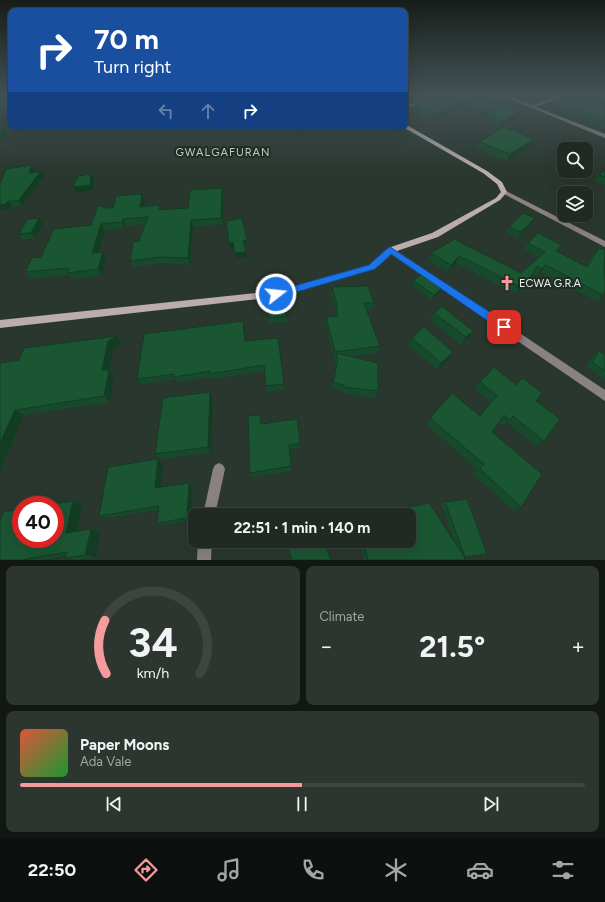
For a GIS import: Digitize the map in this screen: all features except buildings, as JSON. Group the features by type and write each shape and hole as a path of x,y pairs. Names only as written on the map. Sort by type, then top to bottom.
{"street":[{"path":"568,121 605,136"},
{"path":"408,128 485,172 500,183 504,192 605,244"},
{"path":"0,324 276,294 372,267 390,250 435,234 498,199 504,192"},
{"path":"390,250 605,396"},
{"path":"211,508 219,469"},
{"path":"204,560 205,548"}],"place":[{"name":"ECWA G.R.A","path":"507,283"}],"district":[{"name":"GWALGAFURAN","path":"223,152"}],"route":[{"path":"276,294 372,267 390,250 504,327"}]}
